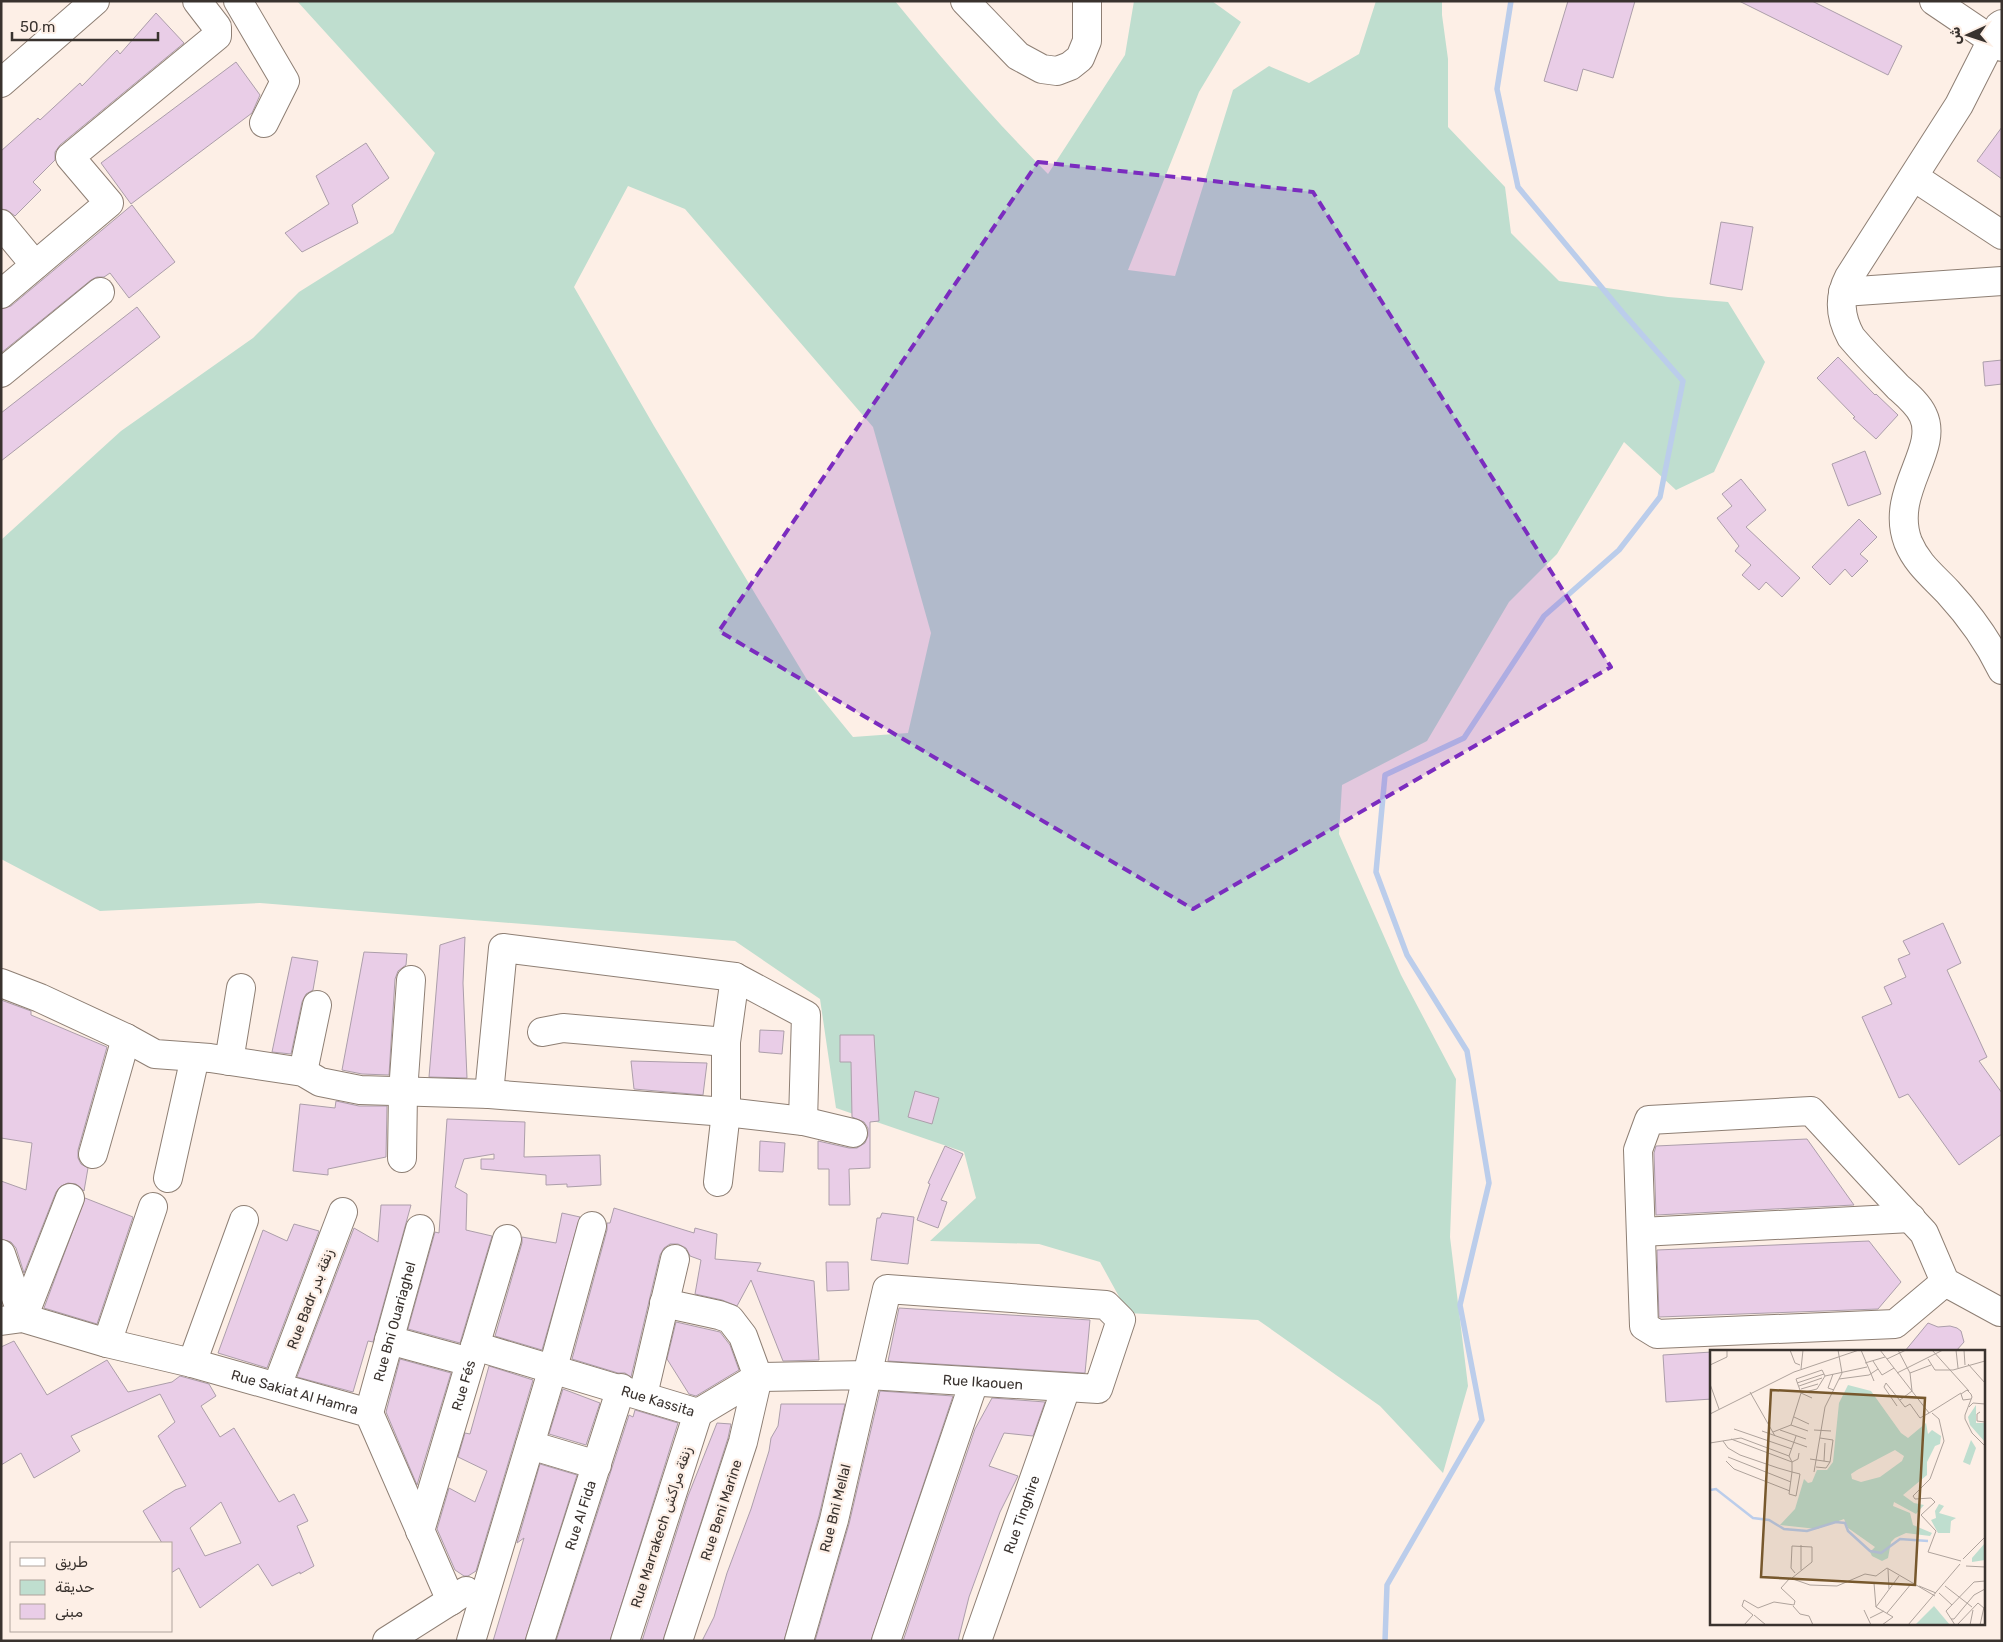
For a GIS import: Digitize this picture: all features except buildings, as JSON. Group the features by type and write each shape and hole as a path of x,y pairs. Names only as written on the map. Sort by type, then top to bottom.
{"street":[{"path":"1,83 95,1"},
{"path":"1,294 109,203 70,157 217,36 217,27 197,1"},
{"path":"238,1 285,81 264,123"},
{"path":"965,1 1018,56 1042,69 1057,70 1070,66 1080,58 1087,41 1087,1"},
{"path":"1934,1 1998,28 1959,105 1849,277 1843,292 1842,316 1851,337 1916,405 1926,421 1926,441 1904,501 1903,514 1908,540 1920,564 1947,592 1980,632 2002,670"},
{"path":"1914,177 2002,235"},
{"path":"1,224 35,265"},
{"path":"1843,292 2002,281"},
{"path":"1,373 100,292"},
{"path":"489,1094 503,948 735,977 806,1015 803,1121"},
{"path":"718,1182 726,1112 726,1042 735,977"},
{"path":"402,1158 403,1092 412,980"},
{"path":"1,983 40,998 126,1038 155,1054 228,1061 303,1072 320,1082 360,1090 489,1094 726,1112 803,1121 853,1133"},
{"path":"228,1061 241,988"},
{"path":"303,1072 317,1005"},
{"path":"542,1032 563,1028 726,1042"},
{"path":"93,1154 126,1038"},
{"path":"168,1178 195,1058"},
{"path":"1945,1282 1895,1324 1656,1334 1644,1326 1638,1150 1649,1120 1810,1111 1924,1233 1945,1282 2001,1314"},
{"path":"12,1320 70,1198"},
{"path":"107,1343 153,1207"},
{"name":"Rue Badr زنقة بدر","path":"277,1386 343,1212"},
{"path":"1641,1232 1911,1218"},
{"path":"192,1363 244,1220"},
{"path":"471,1641 553,1368 592,1226"},
{"name":"Rue Bni Ouariaghel","path":"369,1413 420,1229"},
{"name":"Rue Fés","path":"420,1531 507,1239"},
{"path":"1,1254 12,1320"},
{"name":"Rue Al Fida","path":"540,1641 597,1465 632,1392 664,1303 675,1259"},
{"name":"Rue Bni Mellal","path":"799,1641 834,1520 887,1289 1106,1305 1121,1320 1098,1389"},
{"path":"664,1303 730,1319 743,1336 758,1377"},
{"name":"Rue Sakiat Al Hamra","path":"12,1320 192,1363 369,1413 451,1601"},
{"name":"Rue Kassita","path":"389,1340 553,1368 698,1413 758,1377 868,1375"},
{"name":"Rue Ikaouen","path":"868,1375 1098,1389"},
{"name":"Rue Beni Marine","path":"678,1641 743,1442 758,1377"},
{"path":"886,1641 974,1382"},
{"name":"Rue Tinghire","path":"976,1641 1066,1388"},
{"name":"Rue Marrakech زنقة مراكش","path":"624,1641 698,1413"},
{"path":"530,1445 597,1465"},
{"path":"387,1641 490,1576"}],"highlighted area":[{"path":"1038,162 1313,192 1611,667 1193,909 719,631"}],"green space":[{"path":"297,1 895,1 969,89 1048,174 1125,55 1134,1 1212,1 1241,22 1199,92 1128,270 1175,276 1233,90 1269,66 1309,83 1359,54 1376,1 1442,1 1448,59 1448,127 1505,187 1511,233 1559,281 1668,297 1728,302 1765,362 1714,472 1676,490 1624,442 1557,554 1509,602 1427,741 1342,785 1339,834 1401,975 1456,1079 1450,1237 1468,1386 1443,1473 1380,1406 1258,1320 1128,1313 1100,1262 1039,1244 930,1241 976,1198 964,1152 836,1108 820,999 735,941 260,903 100,911 1,859 1,540 121,431 253,338 299,292 393,233 435,153","holes":["628,186 685,209 873,427 931,633 908,733 853,737 809,683 654,426 574,287"]}],"waterway":[{"path":"1385,1641 1387,1585 1482,1420 1460,1305 1489,1183 1467,1051 1407,955 1376,872 1385,775 1464,738 1544,616 1619,550 1660,497 1683,381 1623,313 1518,187 1497,89 1511,1"}]}
